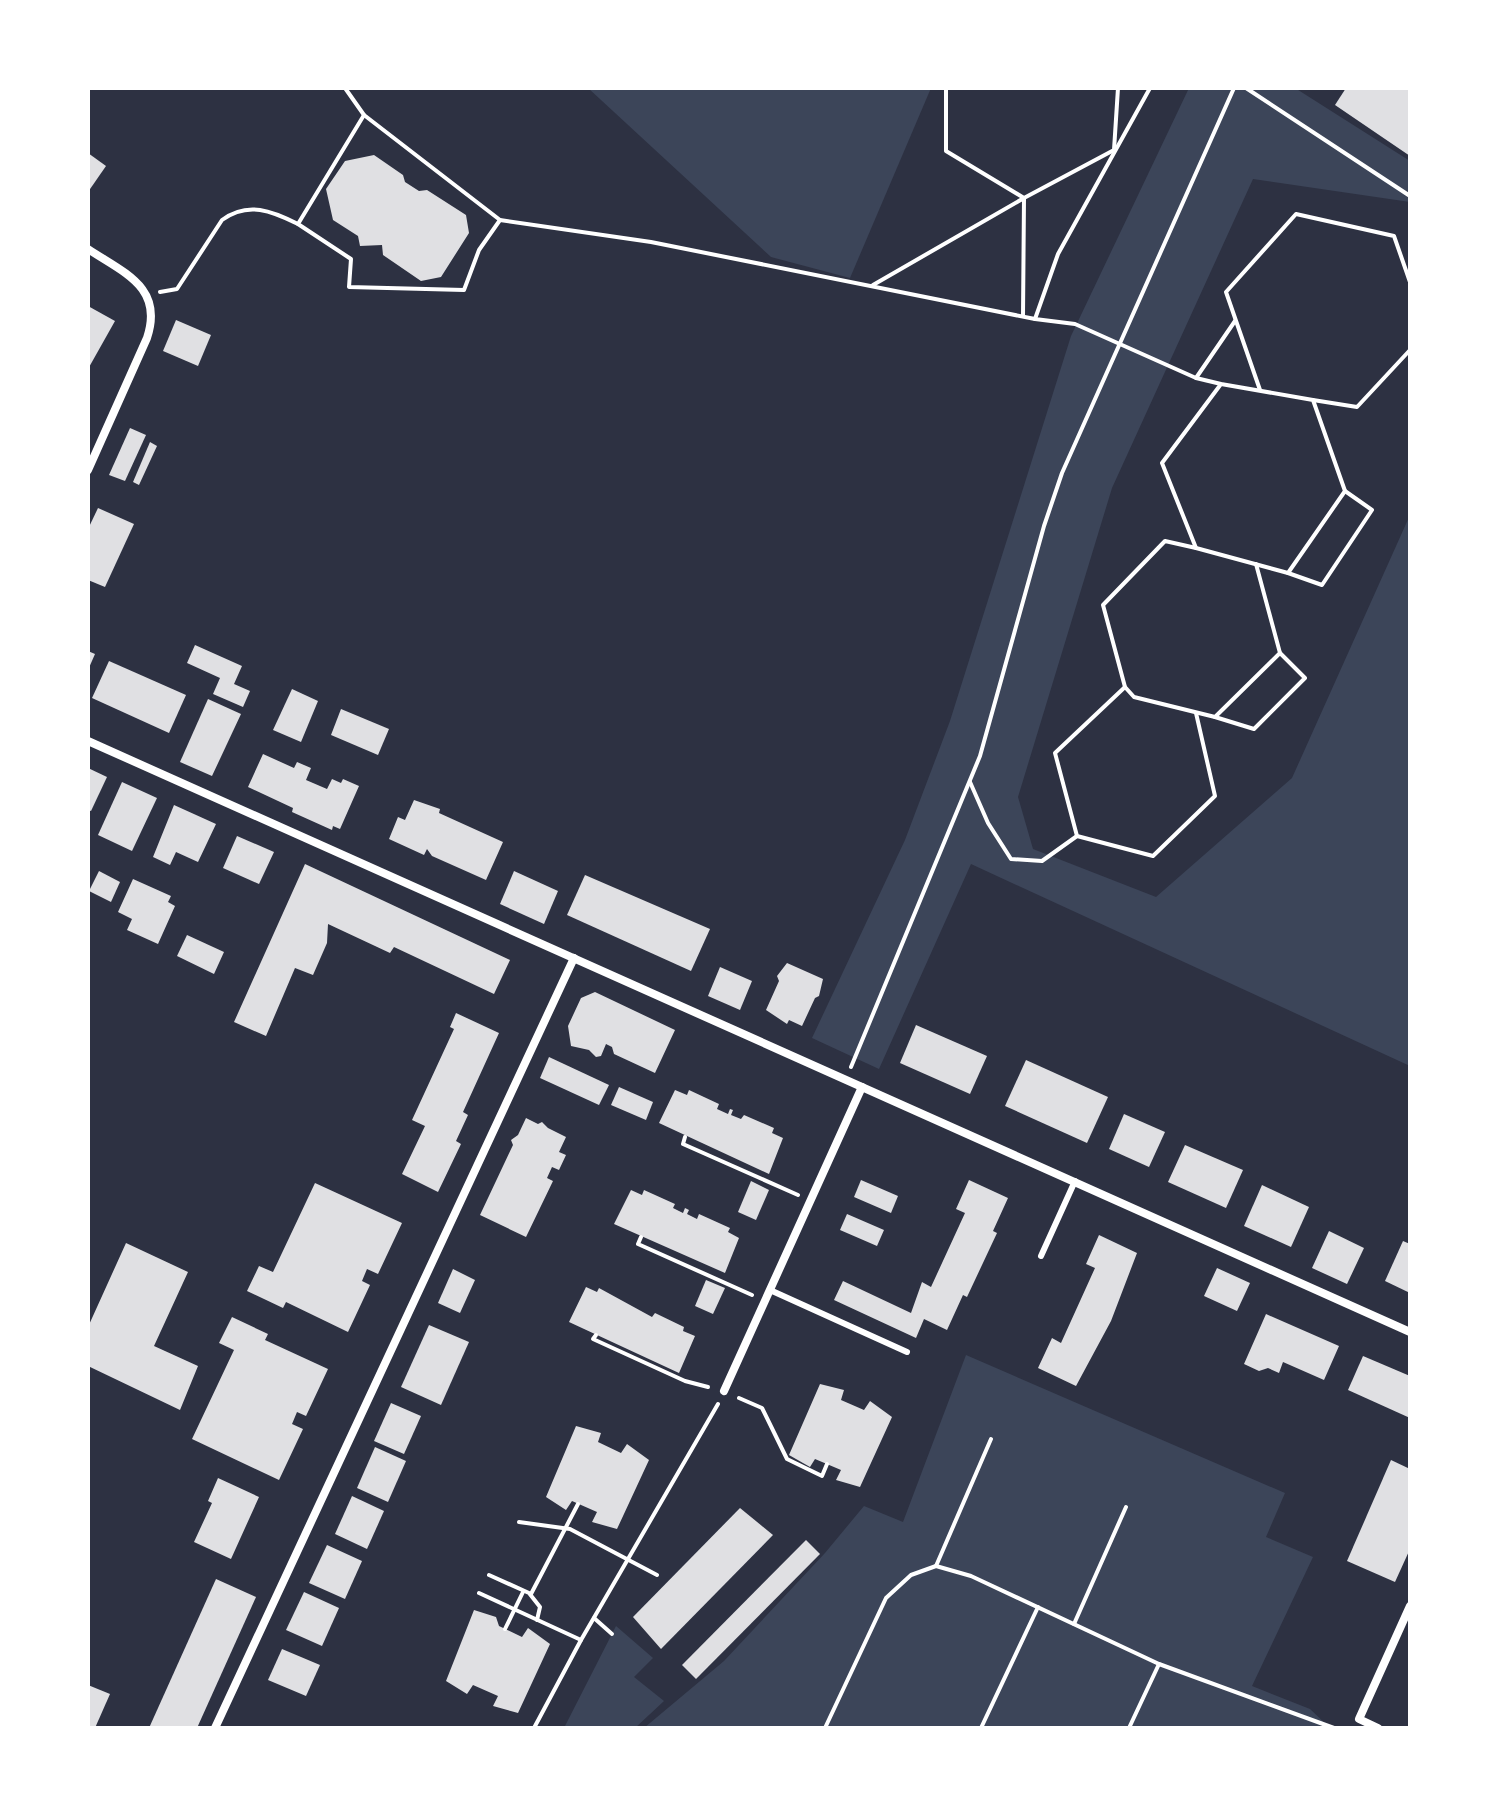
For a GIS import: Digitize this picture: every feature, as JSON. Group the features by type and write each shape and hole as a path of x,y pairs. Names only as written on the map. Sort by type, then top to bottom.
{"street":[{"path":"88,249 140,285 148,295 152,317 147,338 88,470"},
{"path":"88,741 1410,1332"},
{"path":"215,1728 574,958"},
{"path":"724,1391 862,1087"},
{"path":"1378,1728 1359,1719 1410,1606"}],"lane":[{"path":"1041,1256 1075,1181"},
{"path":"770,1290 907,1352"}],"path":[{"path":"345,88 364,115 500,220 651,242 1035,319 1075,324 1196,378 1357,407 1410,350"},
{"path":"946,88 946,151 1024,198"},
{"path":"1114,150 1118,88"},
{"path":"1035,319 1058,254 1150,88"},
{"path":"845,1079 970,782 1002,689 1044,526 1062,473 1234,88"},
{"path":"1246,88 1410,196"},
{"path":"298,224 364,115"},
{"path":"873,285 1114,150"},
{"path":"1023,316 1024,198"},
{"path":"148,295 177,289 222,220 247,208 273,211 351,259 349,287 464,290 479,250 500,220"},
{"path":"1260,390 1226,292 1296,214 1394,236 1410,282"},
{"path":"1196,378 1235,321"},
{"path":"1196,548 1162,463 1221,384"},
{"path":"1256,564 1280,653 1305,678 1254,729 1134,697 1125,687 1103,605 1165,541 1256,564 1322,585 1372,510 1345,491 1313,400"},
{"path":"1288,573 1345,491"},
{"path":"1215,717 1280,653"},
{"path":"1077,836 1055,753 1125,687"},
{"path":"1077,836 1153,856 1215,796 1196,713"},
{"path":"970,782 988,823 1011,859 1042,861 1077,836"},
{"path":"685,1137 683,1144 740,1166 811,1201"},
{"path":"641,1237 638,1244 765,1301"},
{"path":"694,1268 696,1261"},
{"path":"596,1335 593,1339 650,1362 685,1381 724,1391 762,1408 787,1459 822,1476 827,1464"},
{"path":"534,1728 581,1640 707,1427 724,1391"},
{"path":"936,1566 991,1439"},
{"path":"531,1594 578,1504"},
{"path":"1074,1624 1126,1507"},
{"path":"519,1522 564,1529 657,1575"},
{"path":"825,1728 886,1598 911,1575 936,1566 971,1576 1159,1664 1334,1728"},
{"path":"489,1575 531,1594 540,1607 537,1620"},
{"path":"505,1629 523,1592"},
{"path":"479,1593 581,1640"},
{"path":"981,1728 1038,1607"},
{"path":"594,1618 612,1634"},
{"path":"1129,1728 1159,1664"}],"shaded area":[{"path":"588,88 931,88 850,278 771,257"},
{"path":"1189,88 1295,88 1410,161 1410,202 1253,179 1112,488 1018,797 1033,849 1156,897 1292,778 1410,515 1410,1066 971,864 879,1069 812,1038 905,840 950,721 1071,336"},
{"path":"966,1355 1285,1493 1266,1537 1313,1557 1252,1686 1310,1709 1330,1728 644,1728 724,1661 825,1553 864,1506 903,1522"},
{"path":"616,1626 653,1658 634,1677 664,1701 635,1728 564,1728"}],"building":[{"path":"1346,88 1410,88 1410,156 1335,105"},
{"path":"88,153 106,166 88,192"},
{"path":"374,155 403,175 405,182 419,191 427,190 466,215 469,233 441,277 421,281 383,255 382,245 360,246 358,236 333,220 326,189 345,161"},
{"path":"88,306 115,321 88,369"},
{"path":"176,320 211,335 198,366 163,351"},
{"path":"130,428 146,435 125,481 109,475"},
{"path":"150,442 157,446 139,485 133,482"},
{"path":"98,508 134,524 105,587 88,580 88,529"},
{"path":"195,645 242,666 234,684 250,691 243,707 213,694 220,678 187,663"},
{"path":"88,651 95,654 88,670"},
{"path":"109,661 186,695 169,733 92,698"},
{"path":"292,689 318,701 301,742 273,730"},
{"path":"208,699 241,714 212,776 180,762"},
{"path":"341,709 389,729 378,755 331,735"},
{"path":"263,754 294,768 297,762 311,768 306,780 327,789 332,779 341,783 343,779 359,786 340,829 333,826 332,830 292,812 293,808 248,787"},
{"path":"88,768 107,777 91,811 88,810"},
{"path":"122,782 157,798 132,851 98,835"},
{"path":"414,800 440,809 439,813 503,842 486,880 432,856 427,849 424,855 389,839 398,817 405,820"},
{"path":"174,805 216,824 198,862 176,852 170,865 153,857"},
{"path":"237,836 274,852 259,884 223,868"},
{"path":"305,864 510,960 494,994 394,947 390,953 328,924 327,943 313,975 295,968 266,1036 234,1022"},
{"path":"99,871 120,882 111,902 89,891"},
{"path":"514,871 558,891 544,924 500,904"},
{"path":"585,875 710,929 691,971 567,915"},
{"path":"133,879 171,896 168,902 175,906 158,944 127,930 132,919 118,912"},
{"path":"187,935 224,952 214,974 177,956"},
{"path":"787,963 823,979 819,996 815,998 802,1026 789,1020 787,1024 766,1010 779,981 777,976"},
{"path":"720,967 752,981 740,1010 708,996"},
{"path":"595,992 675,1030 655,1073 614,1054 612,1047 606,1044 601,1056 596,1057 589,1050 571,1046 568,1026 581,998"},
{"path":"456,1013 499,1033 463,1112 468,1115 456,1141 461,1144 438,1192 402,1174 425,1126 412,1120 454,1029 450,1027"},
{"path":"916,1025 987,1056 970,1094 900,1063"},
{"path":"549,1057 609,1085 599,1105 540,1078"},
{"path":"1026,1060 1108,1097 1087,1143 1005,1106"},
{"path":"619,1087 653,1102 646,1120 611,1105"},
{"path":"675,1090 687,1095 689,1090 719,1104 717,1109 728,1114 730,1109 733,1110 731,1115 741,1119 744,1115 774,1128 772,1133 783,1138 769,1174 659,1123"},
{"path":"1124,1114 1165,1132 1149,1167 1109,1149"},
{"path":"526,1118 538,1124 542,1122 566,1137 559,1152 566,1155 559,1170 552,1167 547,1178 553,1181 526,1237 480,1215 513,1145 511,1140 518,1135"},
{"path":"1185,1145 1243,1170 1226,1208 1168,1182"},
{"path":"861,1180 898,1196 891,1213 854,1197"},
{"path":"969,1180 1008,1198 993,1231 997,1233 967,1297 963,1295 947,1330 924,1319 916,1338 834,1300 843,1281 911,1313 922,1282 931,1287 965,1213 956,1209"},
{"path":"751,1181 769,1190 756,1220 738,1212"},
{"path":"315,1183 402,1223 378,1274 367,1269 362,1281 370,1285 348,1332 286,1302 283,1308 247,1291 259,1266 273,1272"},
{"path":"1262,1185 1309,1207 1291,1247 1244,1226"},
{"path":"631,1190 642,1195 644,1190 675,1204 673,1208 683,1213 685,1208 689,1210 687,1214 697,1219 699,1214 730,1228 728,1232 739,1238 725,1273 614,1224"},
{"path":"847,1214 884,1230 877,1246 840,1230"},
{"path":"1329,1231 1364,1248 1347,1284 1312,1268"},
{"path":"1099,1235 1137,1253 1111,1321 1076,1386 1038,1368 1052,1338 1061,1343 1095,1268 1086,1264"},
{"path":"1403,1241 1410,1244 1410,1293 1385,1281"},
{"path":"126,1243 188,1272 154,1346 198,1366 180,1410 88,1366 88,1327"},
{"path":"1217,1268 1250,1283 1237,1311 1204,1296"},
{"path":"453,1269 475,1280 460,1313 438,1303"},
{"path":"706,1280 725,1288 713,1314 695,1306"},
{"path":"586,1287 597,1292 599,1288 652,1317 655,1313 695,1336 679,1373 569,1322"},
{"path":"1266,1314 1339,1346 1324,1380 1283,1362 1279,1373 1268,1368 1259,1371 1244,1364"},
{"path":"232,1317 268,1334 265,1340 328,1369 306,1416 297,1412 292,1424 303,1429 279,1480 192,1439 234,1350 219,1343"},
{"path":"429,1325 469,1342 441,1405 401,1387"},
{"path":"1363,1356 1410,1376 1410,1418 1348,1390"},
{"path":"820,1384 844,1390 841,1400 864,1410 870,1401 892,1417 860,1487 836,1480 841,1470 815,1459 810,1467 789,1455"},
{"path":"391,1403 421,1416 404,1454 374,1441"},
{"path":"576,1426 601,1433 598,1442 621,1453 627,1444 649,1460 617,1529 592,1522 597,1512 572,1501 566,1510 546,1497"},
{"path":"375,1447 406,1461 388,1502 357,1488"},
{"path":"1391,1460 1410,1469 1410,1549 1395,1582 1347,1561"},
{"path":"218,1478 259,1497 231,1559 194,1542 212,1503 208,1501"},
{"path":"352,1496 384,1511 367,1549 335,1534"},
{"path":"740,1508 773,1535 661,1649 633,1617"},
{"path":"806,1540 820,1554 696,1679 682,1665"},
{"path":"327,1545 362,1561 345,1599 309,1583"},
{"path":"216,1579 256,1597 197,1728 149,1728"},
{"path":"304,1592 339,1608 322,1646 286,1630"},
{"path":"474,1610 496,1617 499,1626 522,1637 528,1628 550,1644 518,1713 493,1706 498,1696 473,1685 467,1694 446,1681"},
{"path":"282,1649 320,1665 306,1696 268,1680"},
{"path":"88,1685 110,1694 95,1728 88,1728"}]}
